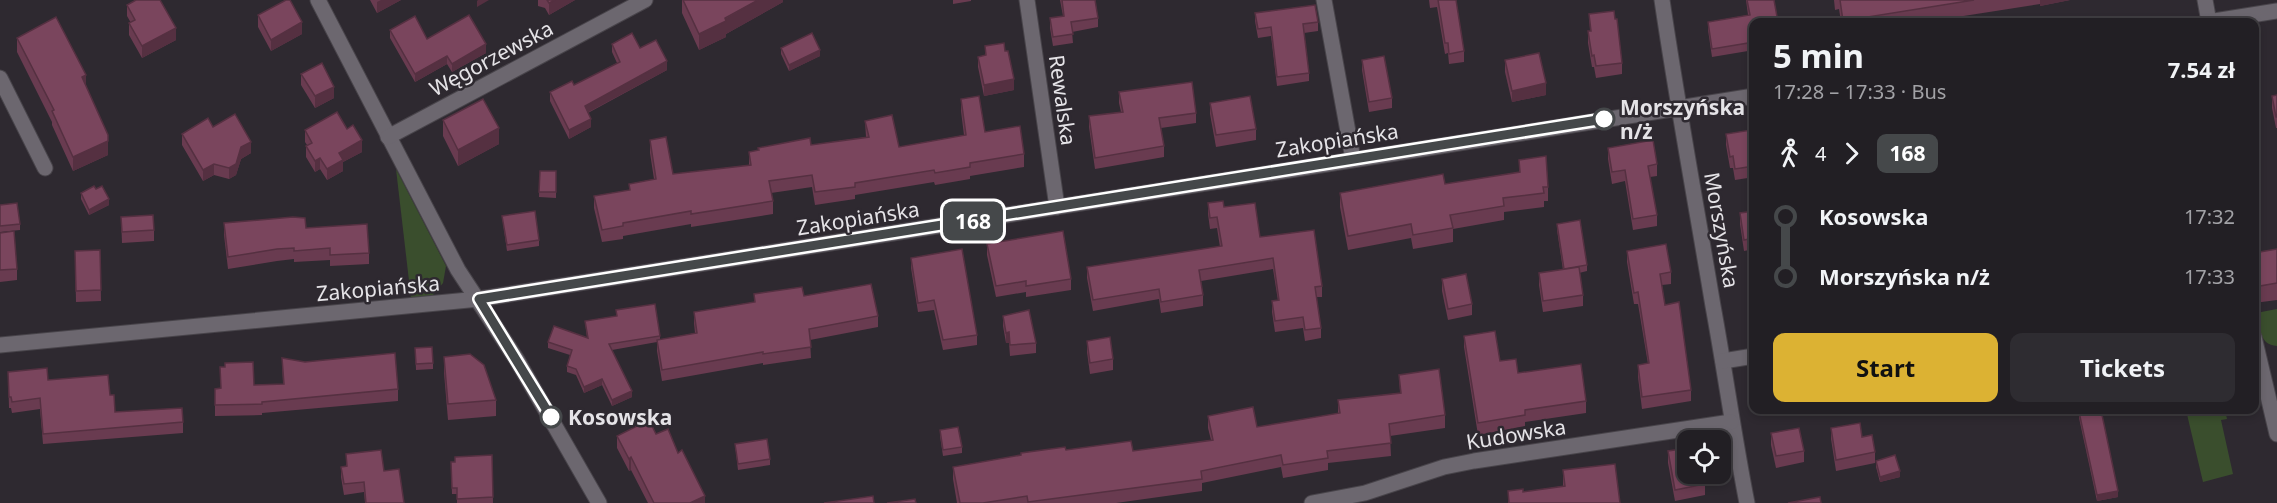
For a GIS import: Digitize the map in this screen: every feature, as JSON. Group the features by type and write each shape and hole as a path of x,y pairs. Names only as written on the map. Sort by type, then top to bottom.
{"street":[{"path":"318,0 458,270 518,360 599,503"},
{"name":"Węgorzewska","path":"388,137 645,0"},
{"name":"Rewalska","path":"1027,0 1057,207"},
{"path":"1324,0 1353,159"},
{"name":"Morszyńska","path":"1662,0 1678,107 1723,361 1731,422 1747,503"},
{"path":"2205,0 2207,18"},
{"path":"2233,18 2277,11"},
{"path":"0,78 45,168"},
{"name":"Zakopiańska","path":"0,345 479,299 1749,97"},
{"path":"1723,361 1749,357"},
{"path":"2259,358 2277,434"},
{"name":"Kudowska","path":"1312,503 1365,493 1474,461 1731,422"}],"green space":[{"path":"396,169 446,266 443,283 433,295 411,298"},
{"path":"2277,309 2277,346 2271,345 2264,339 2259,325 2259,312"},
{"path":"2187,414 2226,414 2227,419 2221,420 2233,474 2203,482"}],"building":[{"path":"136,0 160,0 176,28 142,46 129,23 135,20 127,5"},
{"path":"290,0 302,22 271,40 258,15"},
{"path":"683,0 758,0 725,18 726,21 699,34"},
{"path":"1062,0 1095,0 1098,18 1071,22 1073,34 1053,37 1050,18 1064,16"},
{"path":"1438,0 1456,0 1464,51 1449,54"},
{"path":"1747,0 1774,0 1777,18 1749,18 1749,43 1712,49 1708,22 1750,15"},
{"path":"1840,0 1974,0 1862,18 1843,18"},
{"path":"1315,5 1318,22 1303,24 1309,73 1277,77 1271,27 1258,29 1255,13"},
{"path":"1614,11 1622,63 1596,66 1588,31 1591,31 1589,14"},
{"path":"469,15 486,44 452,64 447,56 415,74 390,30 415,16 427,39"},
{"path":"56,17 86,75 82,77 108,135 108,141 73,157 52,111 54,110 17,38"},
{"path":"632,33 640,48 656,40 667,61 585,106 591,119 569,130 550,92 572,81 574,85 620,62 612,44"},
{"path":"812,33 820,50 789,65 781,48"},
{"path":"1004,43 1014,79 984,85 978,57 986,55 985,46"},
{"path":"1539,53 1546,83 1512,91 1505,60"},
{"path":"1384,56 1392,98 1369,102 1362,60"},
{"path":"322,63 334,87 315,96 301,74"},
{"path":"1192,82 1196,113 1159,118 1164,146 1095,158 1089,116 1123,112 1119,92"},
{"path":"2277,95 2277,117 2276,117 2272,96"},
{"path":"979,96 985,132 1020,126 1024,154 970,163 970,167 935,173 934,170 855,183 855,187 815,192 812,175 769,181 773,201 691,214 691,211 623,223 623,226 602,230 594,196 630,190 629,184 656,179 650,140 666,137 673,174 751,165 749,152 759,150 758,148 810,138 811,145 869,137 865,121 892,115 899,147 966,135 961,99"},
{"path":"1250,96 1256,129 1216,135 1210,103"},
{"path":"483,99 499,128 458,150 443,120"},
{"path":"337,112 347,129 353,125 362,140 339,153 343,160 327,169 320,158 315,161 306,146 312,143 305,130"},
{"path":"235,114 251,142 241,147 236,164 229,168 214,164 203,170 182,134 208,118 213,127"},
{"path":"1749,130 1749,167 1735,169 1733,156 1730,157 1726,134"},
{"path":"1653,140 1657,164 1648,166 1657,215 1633,219 1625,170 1612,172 1608,148"},
{"path":"1546,156 1548,187 1543,187 1544,193 1503,198 1504,206 1450,215 1453,228 1413,235 1411,224 1348,236 1340,193 1443,174 1445,184 1520,172 1519,160"},
{"path":"540,171 556,171 556,192 539,192"},
{"path":"94,186 96,189 102,186 109,199 89,210 81,193"},
{"path":"1223,201 1224,207 1255,203 1260,237 1314,230 1322,286 1315,287 1321,328 1305,330 1303,317 1275,321 1272,301 1279,300 1273,258 1199,270 1203,295 1161,302 1159,289 1093,300 1087,267 1222,246 1217,217 1210,218 1208,203"},
{"path":"17,203 20,224 0,226 0,205"},
{"path":"535,211 539,240 507,245 502,216"},
{"path":"1749,212 1749,239 1744,240 1740,213"},
{"path":"153,215 154,230 122,232 121,217"},
{"path":"305,218 306,228 367,224 369,253 330,255 330,248 294,251 294,248 228,257 224,223"},
{"path":"1580,220 1587,265 1564,269 1557,224"},
{"path":"14,231 17,269 0,270 0,233"},
{"path":"1063,231 1071,279 1026,286 1026,281 996,286 987,244"},
{"path":"1666,244 1671,272 1660,274 1665,305 1679,302 1691,390 1642,397 1638,365 1649,363 1638,292 1634,293 1627,251"},
{"path":"962,249 977,335 943,340 934,300 918,303 911,258"},
{"path":"2277,249 2277,283 2259,286 2259,252"},
{"path":"100,250 101,290 76,291 75,251"},
{"path":"1579,267 1583,295 1543,301 1539,273"},
{"path":"1466,274 1472,304 1448,309 1442,279"},
{"path":"871,284 878,316 809,329 811,347 763,354 763,352 662,370 657,340 697,333 694,312 755,302 754,294 802,287 804,296"},
{"path":"655,304 660,336 609,344 632,391 612,400 602,379 584,387 576,369 567,366 572,350 548,342 554,326 588,338 585,321 617,316 616,310"},
{"path":"1029,310 1036,343 1010,345 1009,332 1006,333 1003,316"},
{"path":"1495,331 1500,361 1516,359 1518,373 1581,364 1586,401 1525,410 1525,415 1478,423 1464,336"},
{"path":"1110,337 1113,359 1090,363 1087,341"},
{"path":"432,347 433,363 416,364 415,348"},
{"path":"395,353 398,389 262,402 262,404 215,405 215,389 221,388 220,367 225,367 225,363 253,362 254,385 284,384 282,358 305,362"},
{"path":"470,354 484,365 496,400 448,404 444,357"},
{"path":"47,368 48,380 108,375 110,395 114,395 115,412 182,408 183,422 43,434 40,398 12,402 9,397 8,372"},
{"path":"1439,369 1445,415 1389,424 1391,443 1327,451 1328,458 1283,465 1281,455 1201,471 1202,479 1028,502 1027,496 983,503 960,503 953,467 1021,455 1021,453 1065,447 1066,450 1131,441 1133,451 1213,440 1208,416 1253,407 1257,427 1340,413 1338,400 1401,393 1399,375"},
{"path":"2079,414 2102,414 2118,491 2097,495"},
{"path":"649,420 656,434 668,429 678,453 682,450 705,496 690,503 654,503 631,457 629,459 617,436"},
{"path":"1860,423 1862,437 1872,435 1875,452 1836,460 1831,428"},
{"path":"958,427 962,447 943,450 940,430"},
{"path":"1799,428 1804,451 1776,456 1771,433"},
{"path":"767,439 770,459 738,464 735,444"},
{"path":"381,450 384,471 399,469 404,503 366,503 364,482 344,484 341,467 347,466 346,454"},
{"path":"1677,450 1677,484 1705,484 1675,490 1668,451"},
{"path":"492,455 493,497 457,499 457,488 452,488 451,462 455,462 455,457"},
{"path":"1895,455 1900,471 1880,477 1876,461"},
{"path":"1615,464 1620,503 1509,503 1508,491 1523,489 1523,492 1565,486 1563,470"},
{"path":"873,496 874,503 824,503"},
{"path":"1820,497 1821,503 1788,503"},
{"path":"915,499 916,503 887,503"}],"bus line":[{"name":"168","path":"551,417 479,299 1604,119"}],"place":[{"name":"Morszyńska n/ż","path":"1604,119"},
{"name":"Kosowska","path":"551,417"}]}
